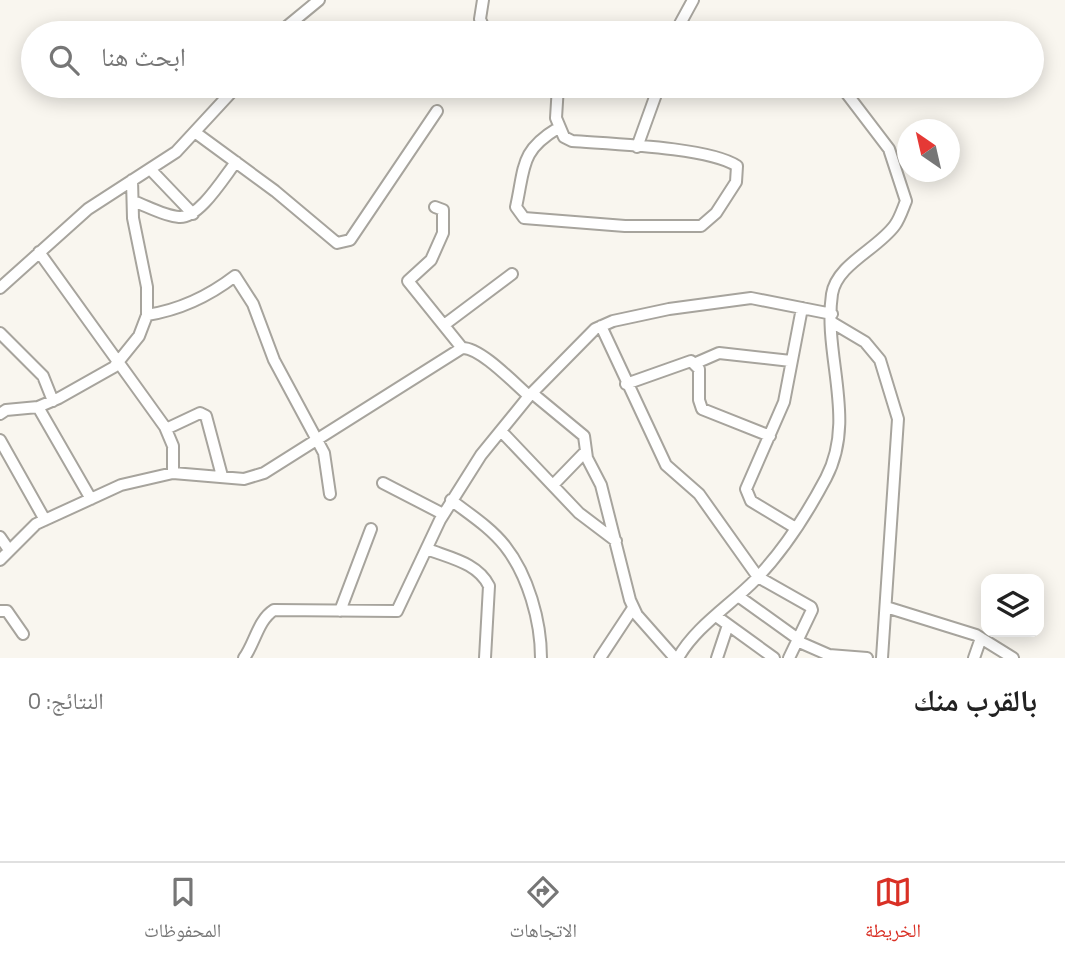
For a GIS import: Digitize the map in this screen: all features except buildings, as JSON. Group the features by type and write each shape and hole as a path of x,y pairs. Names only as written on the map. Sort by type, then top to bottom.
{"street":[{"path":"294,21 319,0"},
{"path":"481,21 483,0"},
{"path":"682,21 693,0"},
{"path":"0,288 88,209 150,169 196,133 227,98"},
{"path":"556,98 558,128 564,137 572,141 727,159 737,166 736,182 716,213 701,226 625,226 524,218 517,213 516,206 527,153 537,141 558,128"},
{"path":"637,147 655,98"},
{"path":"0,560 36,524 121,485 173,473 244,479 264,473 462,348 470,348 584,436 586,452 601,485 633,608 677,658 693,637 758,578 828,474 838,443 839,397 832,293 841,274 896,224 906,201 890,149 850,98"},
{"path":"196,133 337,243 342,244 349,240 437,111"},
{"path":"132,201 176,217 193,214 236,162"},
{"path":"150,169 193,214"},
{"path":"2,409 38,407 53,401 118,362 139,336 147,315 147,287 132,201 132,180"},
{"path":"435,207 443,211 443,233 431,260 408,281 462,348"},
{"path":"38,252 166,429 173,446 173,473"},
{"path":"444,325 512,274"},
{"path":"147,315 172,310 206,295 235,276 253,304 274,360 317,439 327,463 330,494"},
{"path":"243,658 255,643 264,619 274,610 397,611 451,500 500,431 577,345 601,327 636,316 722,300 751,298 802,308 832,319 865,342 880,360 898,419 882,658"},
{"path":"794,527 748,496 746,489 784,402 802,308"},
{"path":"601,327 666,465 699,494 758,578 811,607 789,658"},
{"path":"0,333 43,376 53,401"},
{"path":"626,384 684,363 696,363 719,353 791,360"},
{"path":"696,363 699,369 699,400 702,409 770,436"},
{"path":"38,407 91,499"},
{"path":"166,429 200,413 206,416 222,476"},
{"path":"500,431 554,484 579,513 616,541"},
{"path":"0,440 23,475 45,520"},
{"path":"554,484 586,452"},
{"path":"383,483 443,514"},
{"path":"451,500 488,528 505,546 517,565 532,603 541,658"},
{"path":"340,611 371,529"},
{"path":"0,537 9,550"},
{"path":"427,549 473,568 484,576 489,586 485,658"},
{"path":"738,596 798,640 832,657 867,658"},
{"path":"886,607 981,638 1013,658"},
{"path":"600,658 633,608"},
{"path":"0,611 7,611 23,634"},
{"path":"716,616 774,658"},
{"path":"717,658 728,625"},
{"path":"974,658 981,638"}]}
